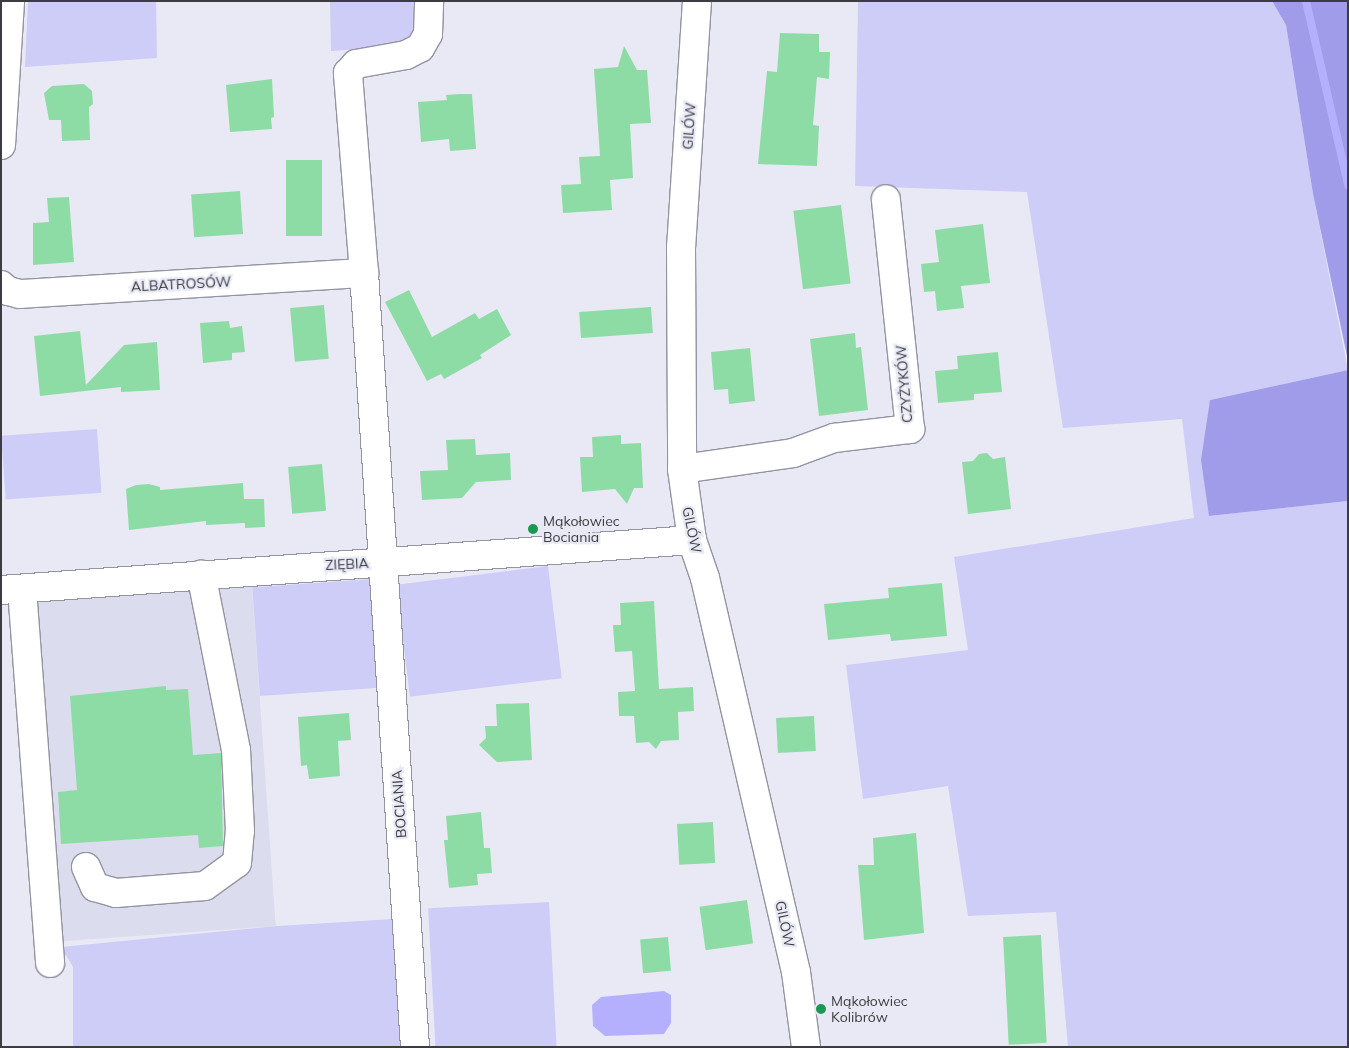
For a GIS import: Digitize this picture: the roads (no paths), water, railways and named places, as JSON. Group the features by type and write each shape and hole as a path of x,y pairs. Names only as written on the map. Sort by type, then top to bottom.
{"street":[{"path":"1,145 10,1"},
{"path":"382,562 364,273 348,73 356,64 406,55 420,48 428,34 428,1"},
{"name":"GILÓW","path":"697,1 681,247 682,469 692,540 705,578 796,972 806,1047"},
{"name":"CZYŻYKÓW","path":"682,469 793,453 834,438 910,429 886,199"},
{"name":"ALBATROSÓW","path":"1,285 8,291 20,294 364,273"},
{"name":"ZIĘBIA","path":"12,589 692,540"},
{"name":"BOCIANIA","path":"382,562 414,1047"},
{"path":"86,867 95,887 116,893 204,886 237,863 240,831 236,750 201,574"},
{"path":"12,589 50,963"}],"waterway":[{"path":"1306,1 1348,185"}],"place":[{"name":"Mąkołowiec Bociania","path":"533,529"},
{"name":"Mąkołowiec Kolibrów","path":"821,1009"}]}
